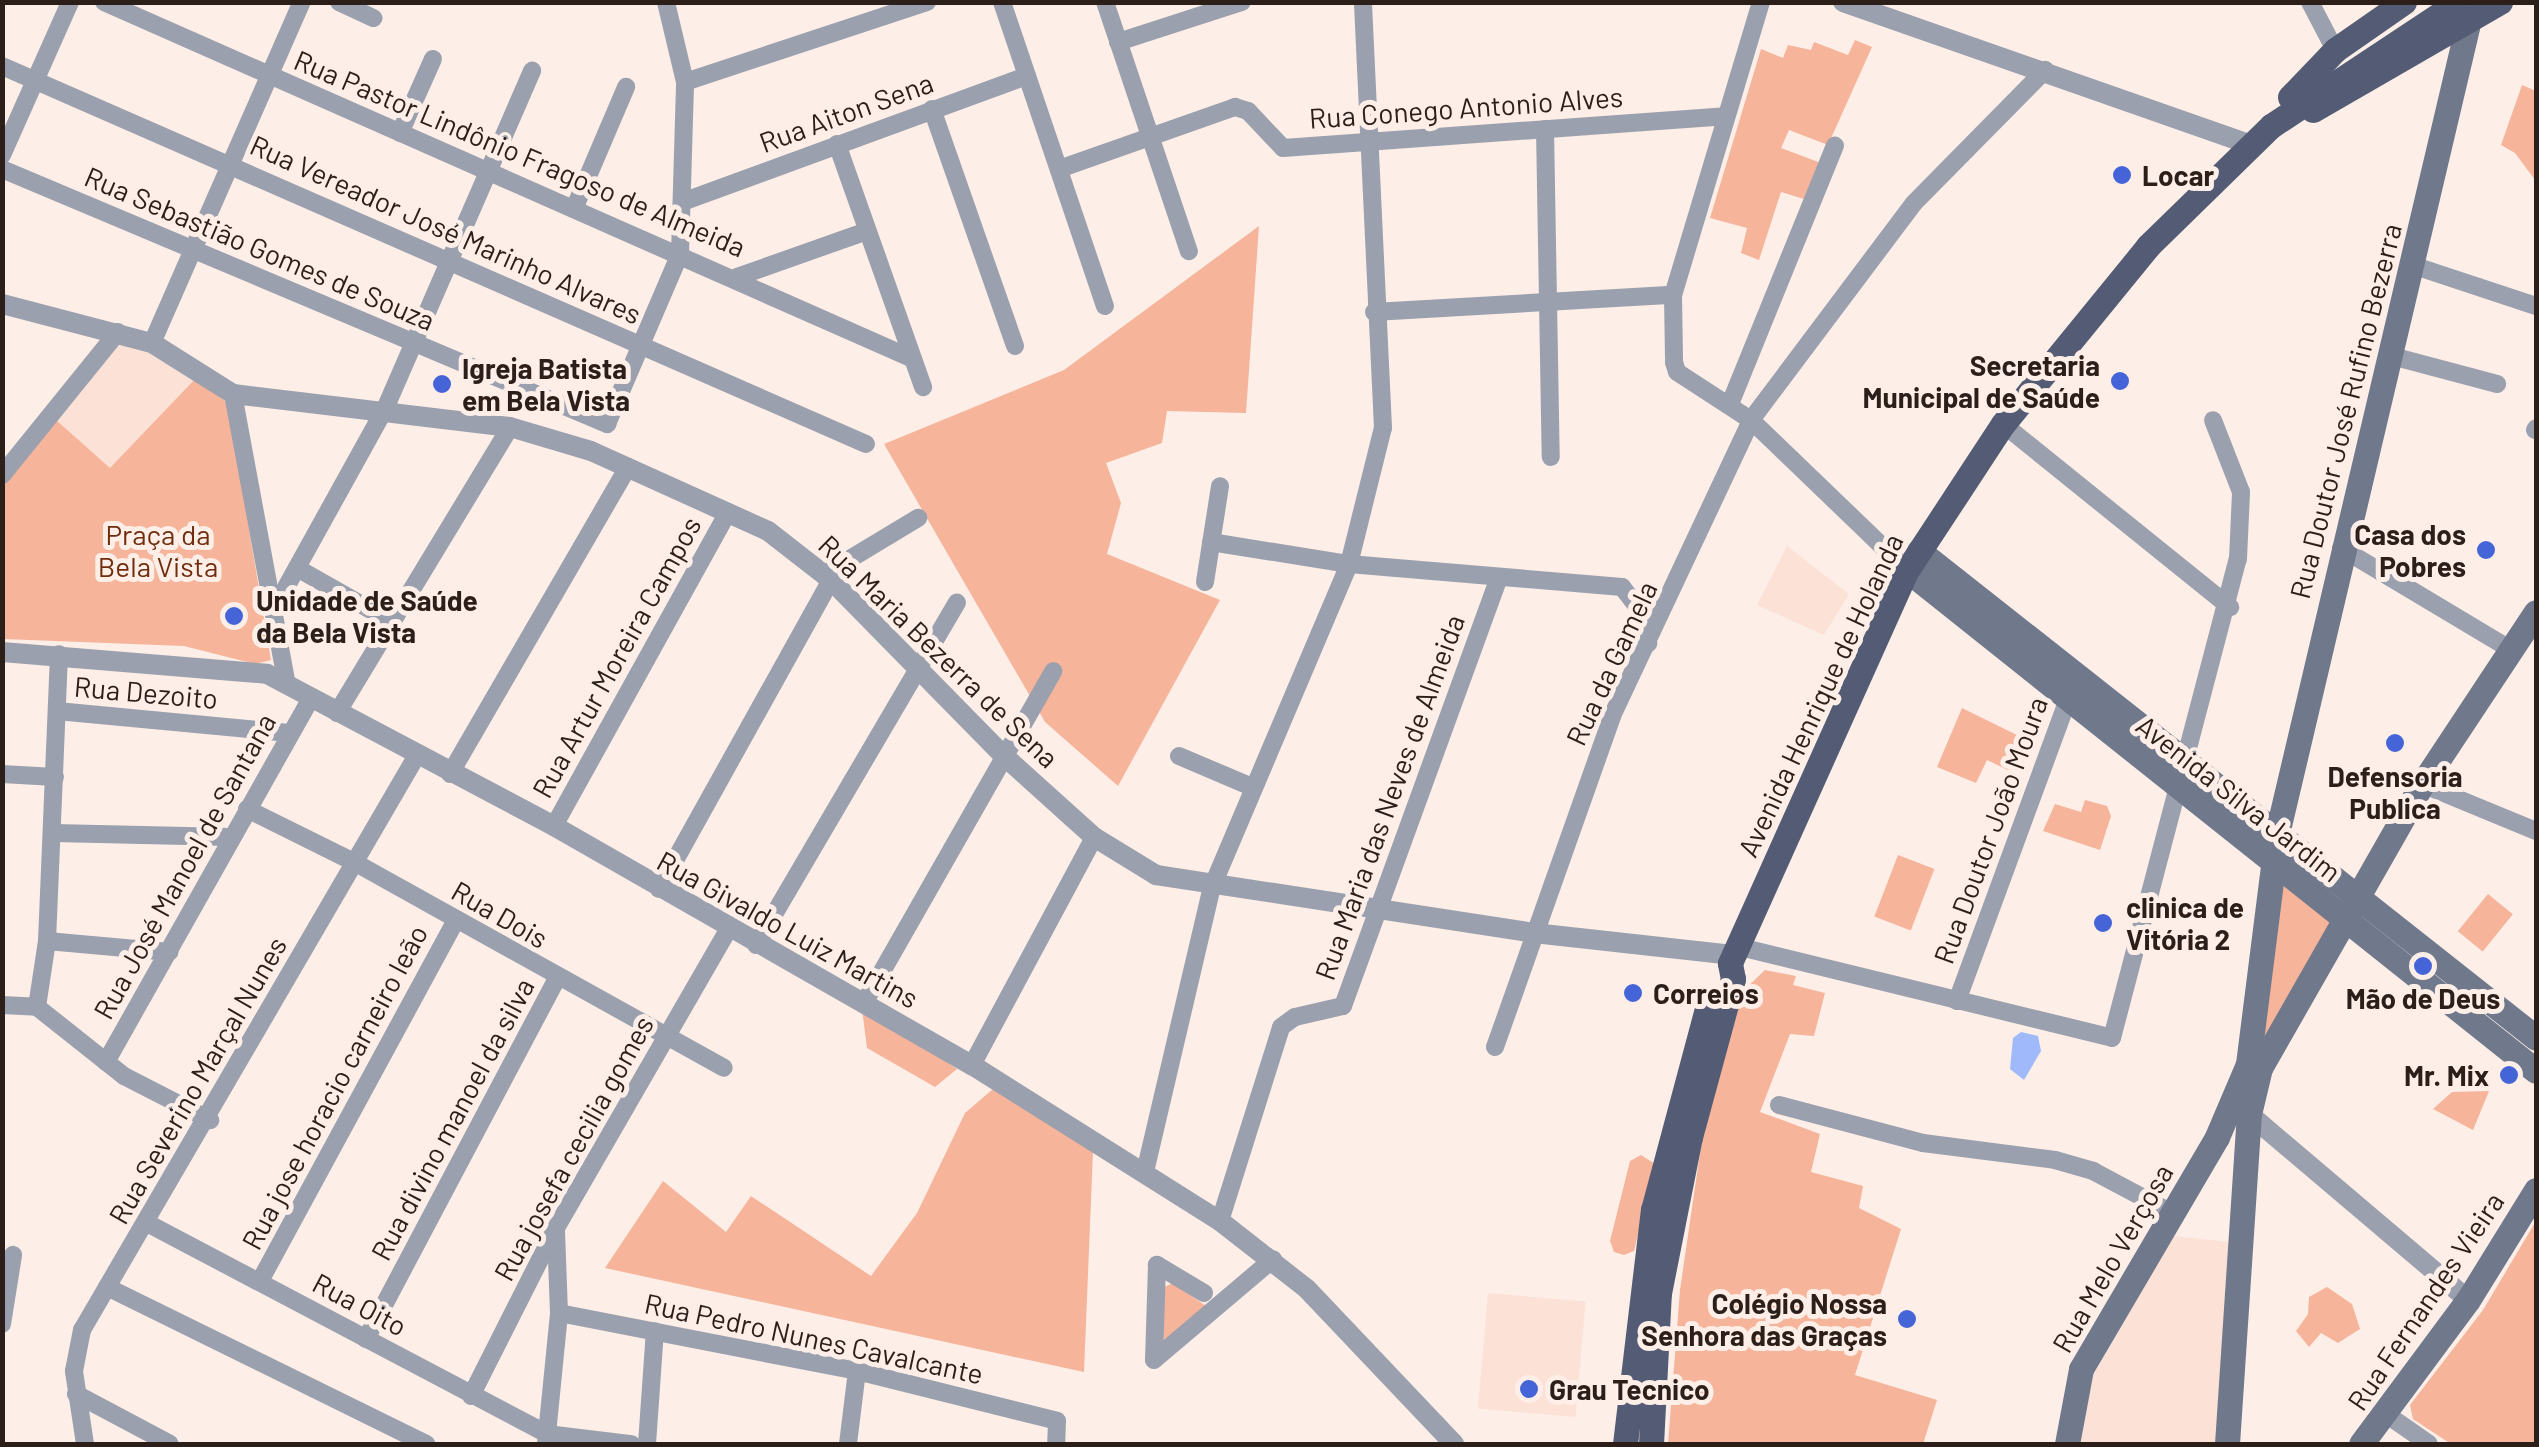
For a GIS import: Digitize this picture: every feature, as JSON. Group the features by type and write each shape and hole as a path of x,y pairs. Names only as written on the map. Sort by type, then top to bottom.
{"main road":[{"path":"2271,126 2335,50 2404,2"},
{"path":"2271,126 2322,106 2467,8 2500,2"},
{"name":"Avenida Henrique de Holanda","path":"1651,1444 1660,1293 1690,1137 1733,979 1733,955 1913,560 2003,424 2148,246 2248,144 2410,30 2467,8"},
{"name":"Rua Doutor José Rufino Bezerra","path":"2254,1066 2277,834 2341,548 2412,265 2467,8"},
{"name":"Avenida Silva Jardim","path":"1913,560 2072,689 2180,791 2272,863 2349,907 2536,1038"},
{"path":"2227,1444 2247,1147 2240,1112 2254,1066 2422,784 2508,648 2536,612"},
{"name":"Avenida Silva Jardim","path":"2072,689 2187,764 2277,834 2349,907 2536,1070"},
{"path":"1625,1444 1640,1291 1668,1144 1715,978 1733,955"},
{"name":"Rua Melo Verçosa","path":"2068,1444 2081,1369 2217,1136 2240,1112"},
{"path":"2217,1136 2232,1135 2247,1147"},
{"name":"Rua Fernandes Vieira","path":"2362,1444 2468,1300 2536,1190"}],"street":[{"name":"Rua Pastor Lindônio Fragoso de Almeida","path":"104,2 574,209 737,276 913,359"},
{"path":"152,343 302,2"},
{"path":"339,2 373,18"},
{"path":"642,345 680,254 685,201 684,82 666,2"},
{"path":"684,82 927,2"},
{"path":"1002,2 1106,306"},
{"path":"1104,2 1188,251"},
{"path":"1118,42 1242,2"},
{"path":"1145,1172 1212,887 1348,564 1383,428 1374,312 1363,2"},
{"path":"1761,2 1673,295 1677,372 1752,420 1877,534 1913,560"},
{"path":"1843,2 2248,144"},
{"path":"2310,2 2335,50"},
{"path":"2,155 66,4"},
{"path":"400,133 433,59"},
{"name":"Rua Vereador José Marinho Alvares","path":"2,66 866,444"},
{"name":"Rua da Gamela","path":"1495,1047 1612,716 1752,420 1903,216 2044,70"},
{"path":"274,609 386,409 446,258 532,71"},
{"name":"Rua Aiton Sena","path":"685,201 1027,76"},
{"path":"574,209 626,87"},
{"name":"Rua Conego Antonio Alves","path":"1058,168 1234,107 1248,111 1282,148 1725,116"},
{"path":"932,109 1015,346"},
{"path":"1544,128 1550,457"},
{"path":"837,144 923,387"},
{"path":"1730,404 1835,145"},
{"name":"Rua Sebastião Gomes de Souza","path":"2,168 608,424 642,345"},
{"path":"737,276 867,231"},
{"path":"2412,265 2536,306"},
{"path":"1374,312 1673,295"},
{"name":"Rua Maria Bezerra de Sena","path":"2,304 152,343 233,394 386,409 510,427 628,468 768,531 828,577 1004,756 1094,838 1156,875 1212,887 1534,933 1733,955"},
{"path":"2,475 118,332"},
{"path":"2388,355 2497,384"},
{"path":"233,394 286,680"},
{"path":"1733,955 2112,1038 2230,607 2241,492 2213,420"},
{"path":"2003,424 2230,607"},
{"path":"336,713 510,427"},
{"path":"450,774 628,468"},
{"path":"1205,582 1220,486"},
{"name":"Rua Artur Moreira Campos","path":"554,826 727,514"},
{"path":"659,888 828,577 918,518"},
{"path":"1212,542 1348,564 1622,587 1637,606 1648,643"},
{"path":"2341,548 2508,648"},
{"path":"297,568 392,622"},
{"name":"Rua Maria das Neves de Almeida","path":"1220,1221 1282,1027 1343,1006 1374,909 1498,578"},
{"path":"756,945 957,603"},
{"name":"Rua Givaldo Luiz Martins","path":"2,652 230,667 286,680 336,713 554,826 728,930 972,1065 1220,1221 1273,1259 1454,1444"},
{"path":"37,1007 48,941 59,654"},
{"path":"864,1002 1053,671"},
{"name":"Rua Doutor João Moura","path":"1956,1001 2072,689"},
{"name":"Rua José Manoel de Santana","path":"106,1062 311,698"},
{"name":"Rua Dezoito","path":"57,711 290,733"},
{"name":"Rua Severino Marçal Nunes","path":"85,1444 76,1394 76,1353 107,1287 210,1120 417,755"},
{"path":"1179,756 1252,786"},
{"path":"2,774 55,777"},
{"path":"2422,784 2536,831"},
{"name":"Rua Dois","path":"248,810 354,862 665,1039 724,1068"},
{"path":"54,833 230,838"},
{"path":"972,1065 1094,838"},
{"name":"Rua jose horacio carneiro leão","path":"260,1282 456,920"},
{"name":"Rua josefa cecilia gomes","path":"471,1396 556,1228 728,930"},
{"path":"48,941 170,952"},
{"name":"Rua divino manoel da silva","path":"366,1338 558,978"},
{"path":"2,1006 37,1007 106,1062 210,1120"},
{"path":"1780,1106 1923,1144 2055,1160 2093,1170 2170,1212"},
{"path":"2240,1112 2468,1300"},
{"name":"Rua Oito","path":"147,1222 546,1439 631,1444"},
{"path":"546,1439 559,1313 556,1228"},
{"path":"2,1324 13,1256"},
{"path":"1204,1293 1158,1265 1154,1360 1273,1259"},
{"path":"107,1287 426,1444"},
{"name":"Rua Pedro Nunes Cavalcante","path":"559,1313 857,1371 1057,1422 1056,1444"},
{"path":"647,1444 655,1330"},
{"path":"848,1444 857,1371"},
{"path":"76,1394 170,1444"},
{"path":"2386,1414 2429,1444"}],"shaded area":[{"path":"122,339 197,377 110,469 55,419"},
{"path":"1787,546 1849,594 1824,635 1757,605"},
{"path":"2172,1236 2231,1242 2216,1444 2078,1444 2094,1374"},
{"path":"1488,1293 1586,1302 1576,1417 1478,1409"}],"green space":[{"path":"1855,40 1872,47 1828,145 1789,130 1781,148 1821,163 1804,199 1781,192 1759,260 1741,253 1747,228 1710,218 1761,49 1783,58 1788,45 1811,50 1814,42 1848,55"},
{"path":"2522,85 2536,91 2535,180 2515,153 2501,145"},
{"path":"1259,226 1246,413 1167,411 1162,443 1106,463 1121,503 1107,554 1220,600 1118,786 1045,722 884,444 1064,370"},
{"name":"Praça da Bela Vista","path":"197,377 228,404 271,660 255,664 184,646 3,639 3,485 55,419 110,468"},
{"path":"1962,708 2025,739 2008,770 1987,760 1976,783 1937,767"},
{"path":"2085,800 2107,806 2111,816 2100,850 2043,831 2055,804 2081,812"},
{"path":"1898,855 1934,869 1911,931 1874,917"},
{"path":"2276,871 2334,916 2260,1058"},
{"path":"2488,894 2513,914 2483,951 2458,931"},
{"path":"1765,970 1796,976 1793,985 1825,993 1814,1036 1790,1034 1760,1112 1820,1134 1811,1172 1863,1186 1859,1208 1901,1229 1855,1375 1937,1400 1923,1444 1668,1444 1680,1290 1707,1105 1740,994"},
{"path":"862,1009 957,1069 935,1087 867,1048"},
{"path":"993,1089 1093,1151 1084,1372 605,1268 663,1181 726,1232 751,1196 871,1276 917,1213 965,1113"},
{"path":"2489,1091 2473,1130 2433,1109 2452,1092"},
{"path":"1641,1155 1655,1164 1634,1251 1624,1255 1614,1252 1610,1241 1630,1161"},
{"path":"2536,1221 2536,1444 2451,1444 2413,1419 2410,1405 2483,1310"},
{"path":"1173,1283 1206,1306 1164,1349 1162,1288"},
{"path":"2327,1287 2352,1304 2360,1329 2338,1343 2321,1333 2309,1347 2296,1331 2308,1314 2309,1297"}],"water":[{"path":"2021,1032 2038,1036 2041,1051 2024,1080 2010,1069 2013,1038"}],"place":[{"name":"Locar","path":"2122,175"},
{"name":"Secretaria Municipal de Saúde","path":"2120,381"},
{"name":"Igreja Batista em Bela Vista","path":"442,384"},
{"name":"Casa dos Pobres","path":"2486,550"},
{"name":"Unidade de Saúde da Bela Vista","path":"234,616"},
{"name":"Defensoria Publica","path":"2395,743"},
{"name":"clinica de Vitória 2","path":"2103,923"},
{"name":"Mão de Deus","path":"2423,966"},
{"name":"Correios","path":"1633,993"},
{"name":"Mr. Mix","path":"2509,1075"},
{"name":"Colégio Nossa Senhora das Graças","path":"1907,1319"},
{"name":"Grau Tecnico","path":"1529,1389"}]}
